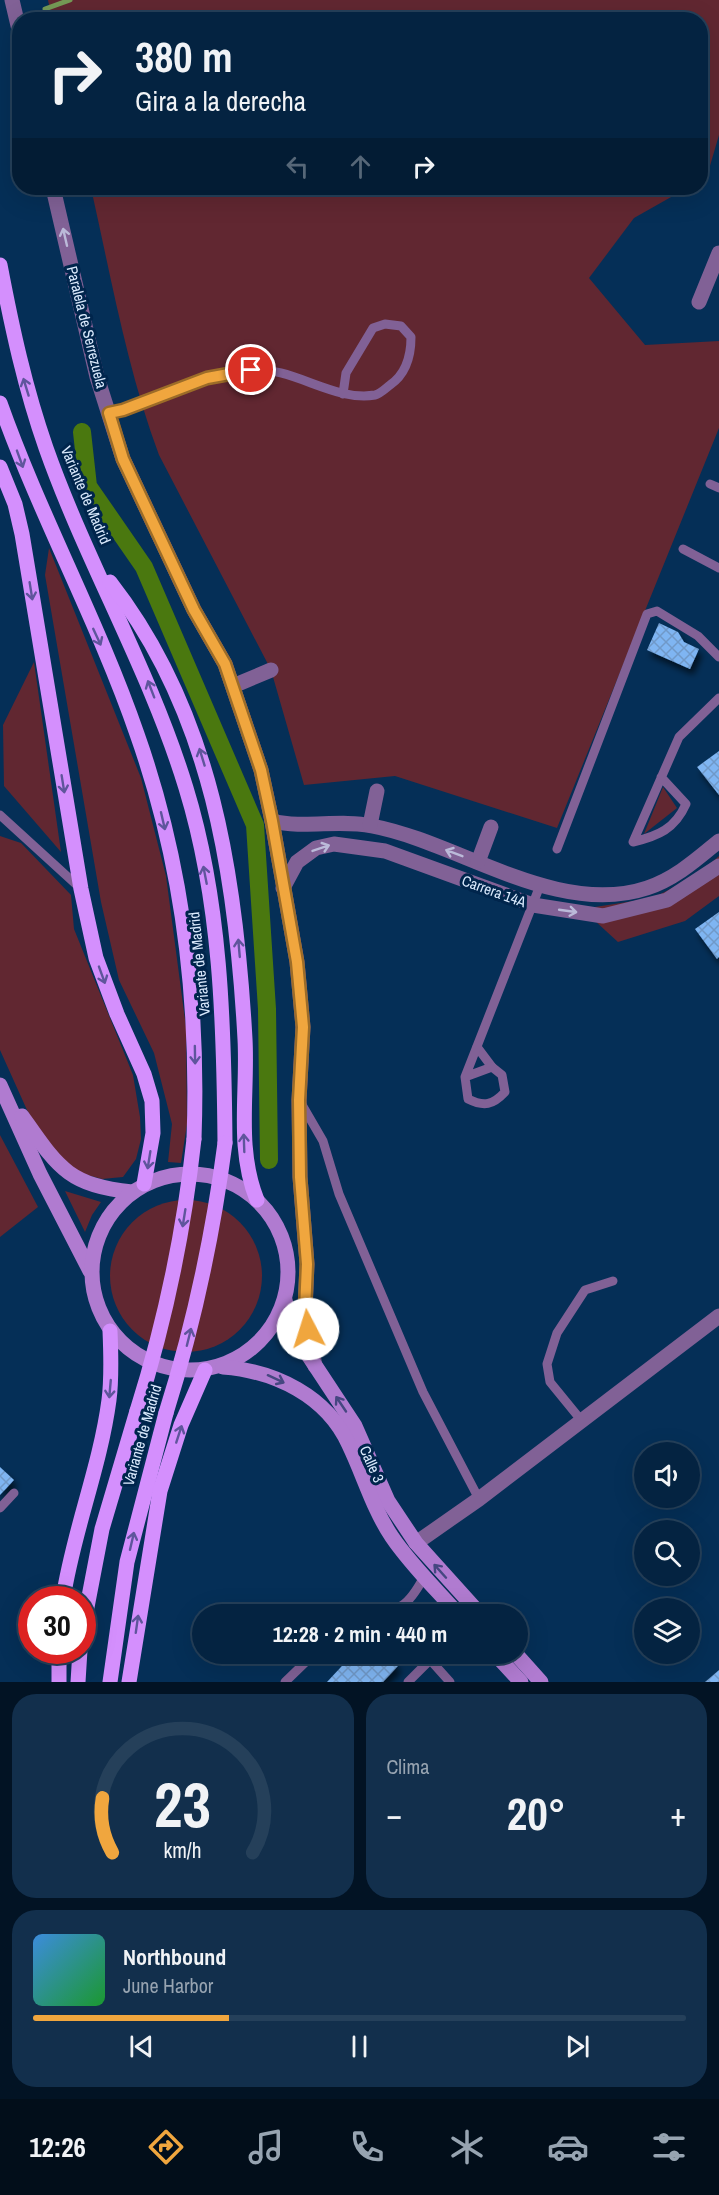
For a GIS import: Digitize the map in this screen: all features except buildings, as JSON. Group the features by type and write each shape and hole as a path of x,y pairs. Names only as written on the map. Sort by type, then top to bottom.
{"main road":[{"name":"Variante de Madrid","path":"0,266 24,382 47,450 143,669 165,724 186,790 197,834 219,964 223,1028 225,1143 216,1212 204,1280 187,1347 166,1413 127,1562 110,1682"},
{"name":"Variante de Madrid","path":"0,403 39,506 116,679 156,792 183,915 195,1027 194,1139 188,1194 168,1304 102,1529 91,1586"},
{"path":"0,467 15,504 22,534 81,889 96,958 153,1101 153,1132 138,1188"},
{"path":"93,559 134,612 179,694 212,792 235,910 246,1045 244,1146 247,1176 257,1200"},
{"path":"0,1085 46,1150 63,1168 91,1185 138,1188"},
{"path":"0,1085 40,1174 90,1271"},
{"path":"203,1174 232,1183 257,1200 268,1212 284,1242 289,1280 285,1300 275,1322 261,1341 242,1356 213,1368 176,1370 147,1361 122,1344 110,1331 99,1312 90,1271 93,1248 102,1227 115,1208 138,1188 173,1175 203,1174"},
{"name":"Calle 3","path":"285,1300 293,1332 355,1426 388,1501 416,1543 471,1604"},
{"path":"65,1586 69,1560 109,1402 112,1370 110,1331"},
{"path":"129,1682 160,1491 181,1425 213,1368"},
{"name":"Calle 3","path":"213,1368 246,1369 267,1375 320,1405 349,1443 371,1499 392,1537 449,1604"},
{"path":"59,1664 59,1682"},
{"path":"78,1682 79,1664"},
{"path":"504,1664 521,1682"},
{"path":"525,1664 541,1682"}],"street":[{"name":"Paralela de Serrezuela","path":"55,195 98,377 123,459 194,610 225,664 261,770 297,962 302,1017 299,1100 302,1215 307,1264 305,1310 315,1366"},
{"path":"699,302 719,254"},
{"path":"232,686 271,670"},
{"path":"370,825 377,791"},
{"name":"Carrera 14A","path":"272,821 291,826 370,825 419,839 541,884 590,895 620,895 648,888 683,870 719,841"},
{"path":"478,862 491,827"},
{"name":"Carrera 14A","path":"282,888 297,862 316,848 334,844 385,851 532,905 603,916 667,900 719,866"},
{"path":"416,1543 479,1499 719,1316"}],"lane":[{"path":"109,413 123,410 207,378 251,370 301,377 343,394 376,395 397,380 411,355 411,337 401,326 385,324 373,328 346,373 343,394"},
{"path":"683,549 719,568"},
{"path":"557,849 647,614 657,611 698,636 719,657"},
{"path":"661,777 686,804 680,817 657,836 633,842 642,820 661,777 679,737 719,698"},
{"path":"0,815 81,889"},
{"path":"477,1047 502,1075 505,1092 495,1102 481,1105 468,1099 465,1077 541,884"},
{"path":"465,1077 492,1066"},
{"path":"299,1100 323,1141 339,1194 423,1392 479,1499"},
{"path":"580,1420 550,1382 547,1364 557,1333 585,1290 613,1281"},
{"path":"0,1508 14,1493"},
{"path":"407,1604 424,1577"},
{"path":"285,1682 304,1664"},
{"path":"408,1682 422,1664"},
{"path":"433,1664 450,1682"}],"shaded area":[{"path":"48,0 719,0 719,135 708,173 708,12 50,12"},
{"path":"93,195 675,195 634,218 589,278 645,345 719,341 719,428 557,828 395,776 304,785 271,670 159,455 138,390"},
{"path":"49,548 141,778 166,876 186,1027 187,1124 181,1163 168,1162 172,1124 154,1053 119,980 101,902 45,575"},
{"path":"34,662 61,852 4,786 3,725"},
{"path":"663,787 677,808 644,834"},
{"path":"0,836 21,843 71,895 74,929 133,1075 141,1139 136,1159 123,1177 102,1179 80,1173 49,1147 27,1110 0,1050"},
{"path":"719,856 719,896 685,921 618,942 582,909 653,898 697,875"},
{"path":"0,1135 38,1207 0,1237"},
{"path":"65,1191 101,1202 92,1215 85,1232"},
{"path":"186,1200 215,1205 240,1222 257,1247 262,1276 257,1305 240,1330 215,1347 186,1352 157,1347 132,1330 115,1305 110,1276 115,1247 132,1222 157,1205"}],"waterway":[{"path":"45,9 70,0"},
{"path":"82,432 88,486 144,567 255,825 267,1009 269,1160"}],"route":[{"path":"251,370 207,378 123,410 109,413 123,459 194,610 225,664 261,770 297,962 303,1027 299,1100 300,1177 307,1264 305,1310 308,1329"}]}
